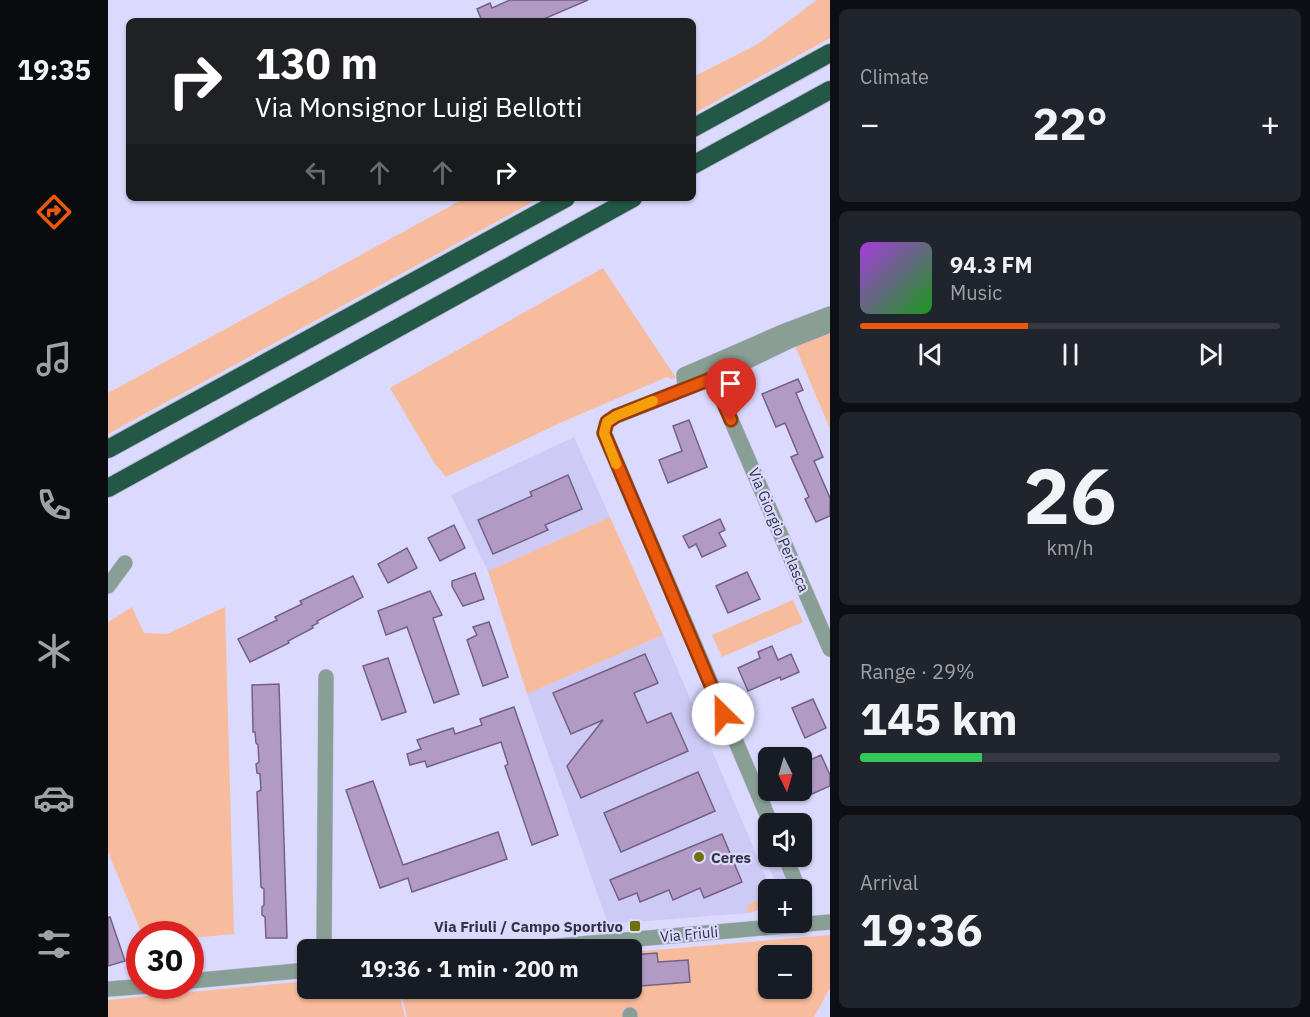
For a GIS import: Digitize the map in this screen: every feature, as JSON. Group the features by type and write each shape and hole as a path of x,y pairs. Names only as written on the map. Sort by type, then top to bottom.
{"highway":[{"path":"696,126 830,53"},
{"path":"696,163 830,90"},
{"path":"108,448 561,201"},
{"path":"108,488 628,201"}],"street":[{"path":"685,388 684,375 830,314"},
{"path":"766,813 604,433 607,422 616,416 713,378 789,341 830,325"},
{"name":"Via Giorgio Perlasca","path":"713,378 830,649"},
{"path":"108,586 125,563"},
{"path":"324,939 326,677"},
{"name":"Via Friuli","path":"812,923 830,922"},
{"name":"Via Friuli","path":"631,939 758,927"},
{"path":"204,980 297,971"},
{"path":"108,989 126,988"}],"shaded area":[{"path":"817,0 830,0 830,38 696,112 696,75 758,44"},
{"path":"460,201 535,201 108,434 108,393"},
{"path":"603,268 676,378 667,377 560,423 446,477 435,464 390,388"},
{"path":"830,331 830,429 795,346"},
{"path":"574,437 610,517 488,571 451,495"},
{"path":"610,517 663,635 527,694 488,571"},
{"path":"793,600 803,622 722,657 712,635"},
{"path":"132,607 144,633 167,634 225,607 234,934 204,937 204,921 137,921 108,852 108,622"},
{"path":"663,635 758,858 758,867 762,867 767,879 758,879 758,910 749,913 608,924 527,694"},
{"path":"769,867 781,867 786,878 774,879"},
{"path":"758,900 758,909 749,913 747,905"},
{"path":"830,935 830,988 814,1017 407,1017 402,999 642,999 642,951"},
{"path":"297,982 297,999 400,999 405,1017 108,1017 108,1000 204,999 204,991"}],"building":[{"path":"510,0 588,0 546,18 481,18 477,9 490,3 492,8"},
{"path":"798,379 803,390 796,393 823,457 814,461 830,498 830,516 816,522 805,499 809,497 791,457 798,454 785,423 776,427 762,394"},
{"path":"689,420 707,467 668,483 659,460 682,451 673,426"},
{"path":"568,475 582,509 545,525 548,530 493,554 478,520 532,496 530,492"},
{"path":"720,519 725,530 719,533 726,546 702,557 696,544 689,548 683,536"},
{"path":"454,525 465,548 440,561 428,538"},
{"path":"407,548 417,568 388,583 378,564"},
{"path":"747,572 760,599 728,613 716,586"},
{"path":"475,573 484,599 463,606 452,586 452,581"},
{"path":"353,576 363,597 317,621 318,623 312,626 313,628 288,641 289,643 250,662 238,639 277,620 275,617 302,604 300,601"},
{"path":"430,591 442,615 433,618 459,694 434,703 407,627 386,635 378,611"},
{"path":"489,622 508,677 483,686 467,640 477,635 473,627"},
{"path":"772,646 778,660 791,654 799,672 781,680 780,677 748,691 738,668 760,658 758,652"},
{"path":"645,654 658,683 634,693 647,723 671,713 688,751 581,798 567,766 603,720 571,734 553,693"},
{"path":"388,658 406,712 382,720 363,666"},
{"path":"279,684 287,938 266,938 265,917 262,915 264,889 261,887 257,792 261,790 260,774 257,773 256,764 259,762 258,745 255,732 253,732 252,685"},
{"path":"813,699 826,728 805,738 792,708"},
{"path":"514,707 558,835 532,845 505,766 508,764 501,742 427,767 425,761 410,765 407,754 421,749 417,740 453,728 455,734 482,725 480,719"},
{"path":"821,755 830,775 830,786 812,794 812,759"},
{"path":"698,772 715,811 621,852 604,813"},
{"path":"373,781 403,865 498,832 507,859 412,892 408,878 380,888 346,790"},
{"name":"Ceres","path":"722,834 742,882 704,898 700,888 673,900 669,890 640,902 637,893 619,900 610,880"},
{"path":"108,917 110,917 125,961 108,966"},
{"path":"657,953 658,962 688,960 690,982 642,986 642,954"}],"slow traffic":[{"path":"616,464 604,433 607,422 653,401"}],"place":[{"name":"Ceres","path":"699,857"},
{"name":"Via Friuli / Campo Sportivo","path":"635,926"}],"route":[{"path":"723,714 604,433 607,422 616,416 713,378 731,420"}]}
